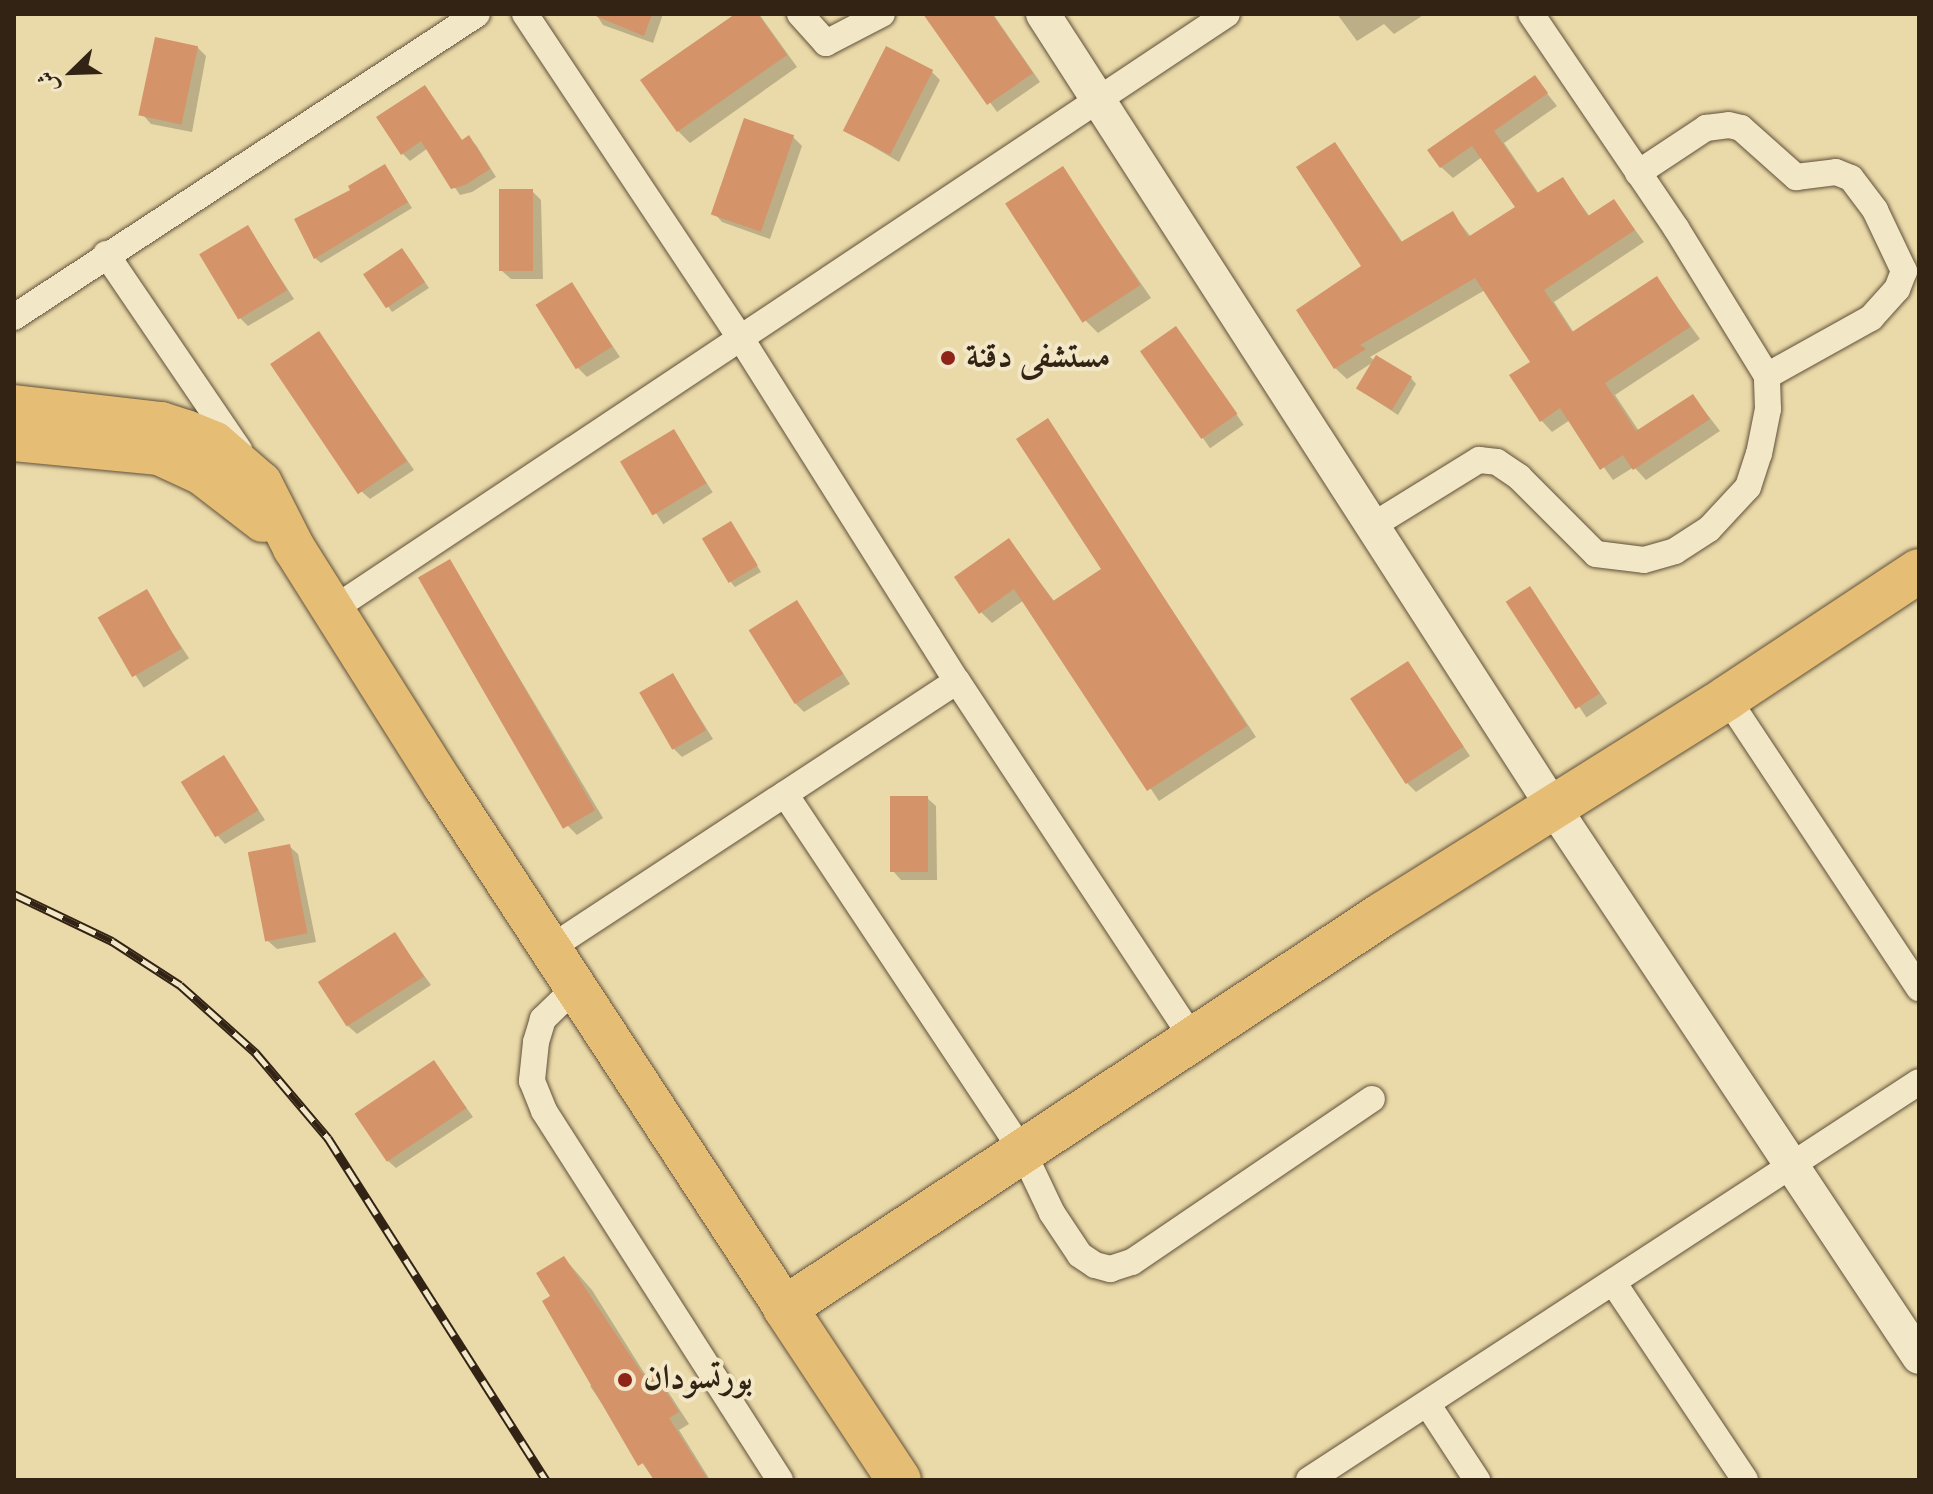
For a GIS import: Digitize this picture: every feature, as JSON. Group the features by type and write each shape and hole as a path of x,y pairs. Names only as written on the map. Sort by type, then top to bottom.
{"highway":[{"path":"899,1480 785,1308 1024,1154 1383,914 1915,583"}],"main road":[{"path":"14,406 160,438 294,548"},
{"path":"14,440 160,438 215,443 261,483 294,548 332,610 549,949 785,1308"}],"street":[{"path":"14,317 477,14"},
{"path":"525,14 740,337 957,681 1194,1041"},
{"path":"800,14 826,43 882,14"},
{"path":"1043,14 1554,808 1919,1357"},
{"path":"332,610 1227,14"},
{"path":"1372,526 1479,460 1497,462 1519,477 1596,554 1644,560 1675,551 1709,529 1748,487 1768,409 1767,376 1638,173 1531,14"},
{"path":"1638,173 1706,128 1729,125 1741,128 1796,177 1836,172 1851,178 1875,210 1904,271 1897,289 1871,318 1767,376"},
{"path":"106,254 261,483"},
{"path":"549,949 957,681"},
{"path":"1727,698 1919,988"},
{"path":"785,794 1024,1154 1080,1255 1110,1269 1132,1262 1372,1099"},
{"path":"575,988 543,1019 536,1042 532,1081 544,1111 780,1480"},
{"path":"1309,1480 1919,1082"},
{"path":"1613,1282 1745,1480"},
{"path":"1428,1405 1477,1480"}],"building":[{"path":"591,14 652,14 644,36"},
{"path":"735,14 758,14 787,55 677,132 640,80"},
{"path":"923,14 992,14 1033,73 987,105"},
{"path":"155,37 198,46 181,124 138,115"},
{"path":"886,46 933,70 890,155 843,131"},
{"path":"1535,75 1548,93 1494,131 1537,193 1563,177 1588,216 1614,199 1635,230 1544,290 1572,332 1657,276 1690,327 1605,383 1636,431 1693,394 1710,419 1633,470 1623,455 1600,470 1560,408 1540,422 1509,375 1530,362 1475,278 1360,345 1366,349 1334,369 1296,310 1361,266 1296,167 1335,142 1401,242 1453,211 1468,237 1515,207 1472,146 1440,168 1427,150"},
{"path":"425,85 462,140 469,135 490,169 465,185 451,189 421,141 401,155 376,117"},
{"path":"744,118 794,135 761,232 711,214"},
{"path":"385,164 408,202 314,259 294,219 350,190 348,186"},
{"path":"1063,166 1140,285 1082,323 1005,204"},
{"path":"499,189 533,189 533,271 499,271"},
{"path":"248,225 287,290 238,320 199,254"},
{"path":"402,248 425,282 386,308 363,274"},
{"path":"572,282 612,346 576,369 536,305"},
{"path":"1176,326 1237,414 1201,439 1140,351"},
{"path":"319,331 407,461 358,494 270,364"},
{"path":"1376,355 1412,377 1392,410 1356,388"},
{"path":"1048,418 1247,726 1147,791 1014,589 979,614 954,577 1009,538 1053,601 1101,569 1016,439"},
{"path":"674,429 706,483 652,515 620,461"},
{"path":"731,521 758,566 729,583 702,539"},
{"path":"450,559 595,810 563,829 418,578"},
{"path":"1530,586 1600,693 1575,709 1506,602"},
{"path":"147,589 182,649 132,677 98,618"},
{"path":"797,600 843,674 795,704 749,630"},
{"path":"1408,661 1464,747 1406,784 1350,699"},
{"path":"673,673 706,730 672,750 639,692"},
{"path":"224,755 258,810 215,837 181,782"},
{"path":"890,796 928,796 928,872 890,872"},
{"path":"290,844 307,933 265,942 248,852"},
{"path":"395,932 424,976 347,1027 318,982"},
{"path":"434,1060 466,1108 387,1162 354,1114"},
{"name":"بورتسودان","path":"564,1256 645,1378 654,1373 679,1412 669,1418 708,1480 654,1480 643,1463 638,1466 542,1301 550,1296 536,1273"}],"railway":[{"path":"14,894 112,941 180,985 255,1052 328,1138 546,1480"}],"place":[{"name":"مستشفى دقنة","path":"948,358"},
{"name":"بورتسودان","path":"625,1380"}]}
